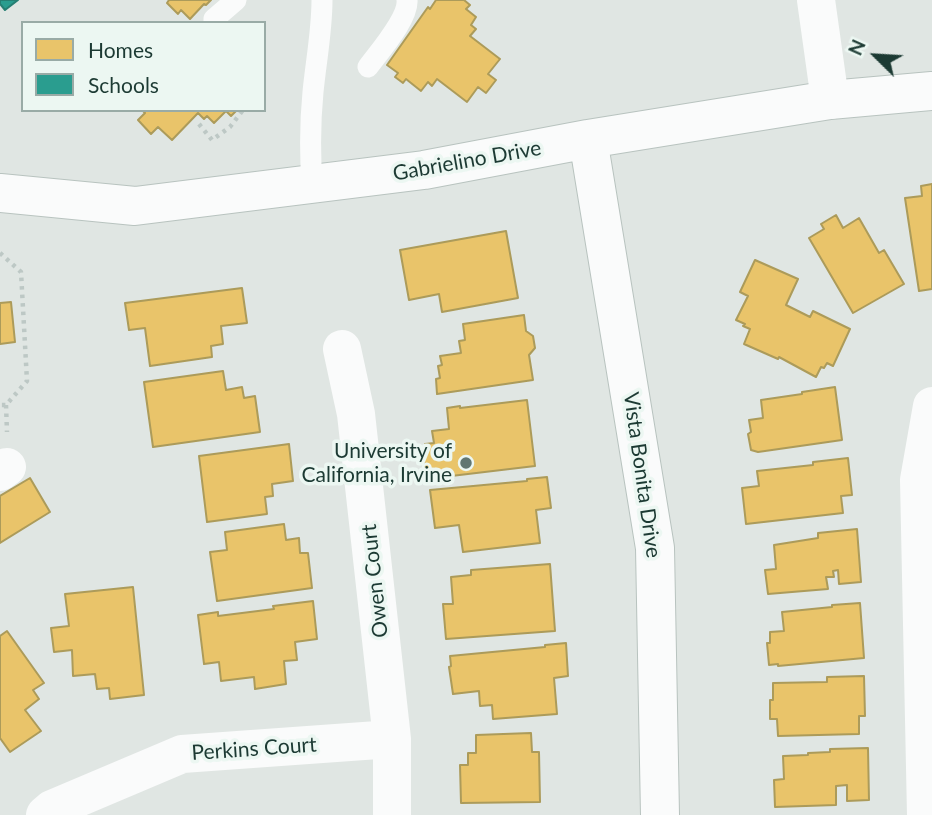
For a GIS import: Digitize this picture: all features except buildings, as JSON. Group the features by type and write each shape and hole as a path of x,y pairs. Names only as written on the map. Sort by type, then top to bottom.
{"street":[{"path":"816,0 830,100"},
{"name":"Gabrielino Drive","path":"0,193 135,206 424,170 588,139 830,100 932,91"},
{"name":"Vista Bonita Drive","path":"588,139 655,548 660,815"},
{"name":"Owen Court","path":"342,349 356,414 392,739 393,815"},
{"path":"926,815 919,480 932,406"},
{"name":"Perkins Court","path":"45,815 52,809 182,754 392,739"}],"lane":[{"path":"214,21 236,0"},
{"path":"312,184 312,93 322,23 322,0"},
{"path":"368,67 405,15 407,0"}],"path":[{"path":"199,124 212,140 230,127 241,112"},
{"path":"0,253 21,272 27,381 6,405 0,405"}],"place":[{"name":"University of California, Irvine","path":"466,463"}]}
